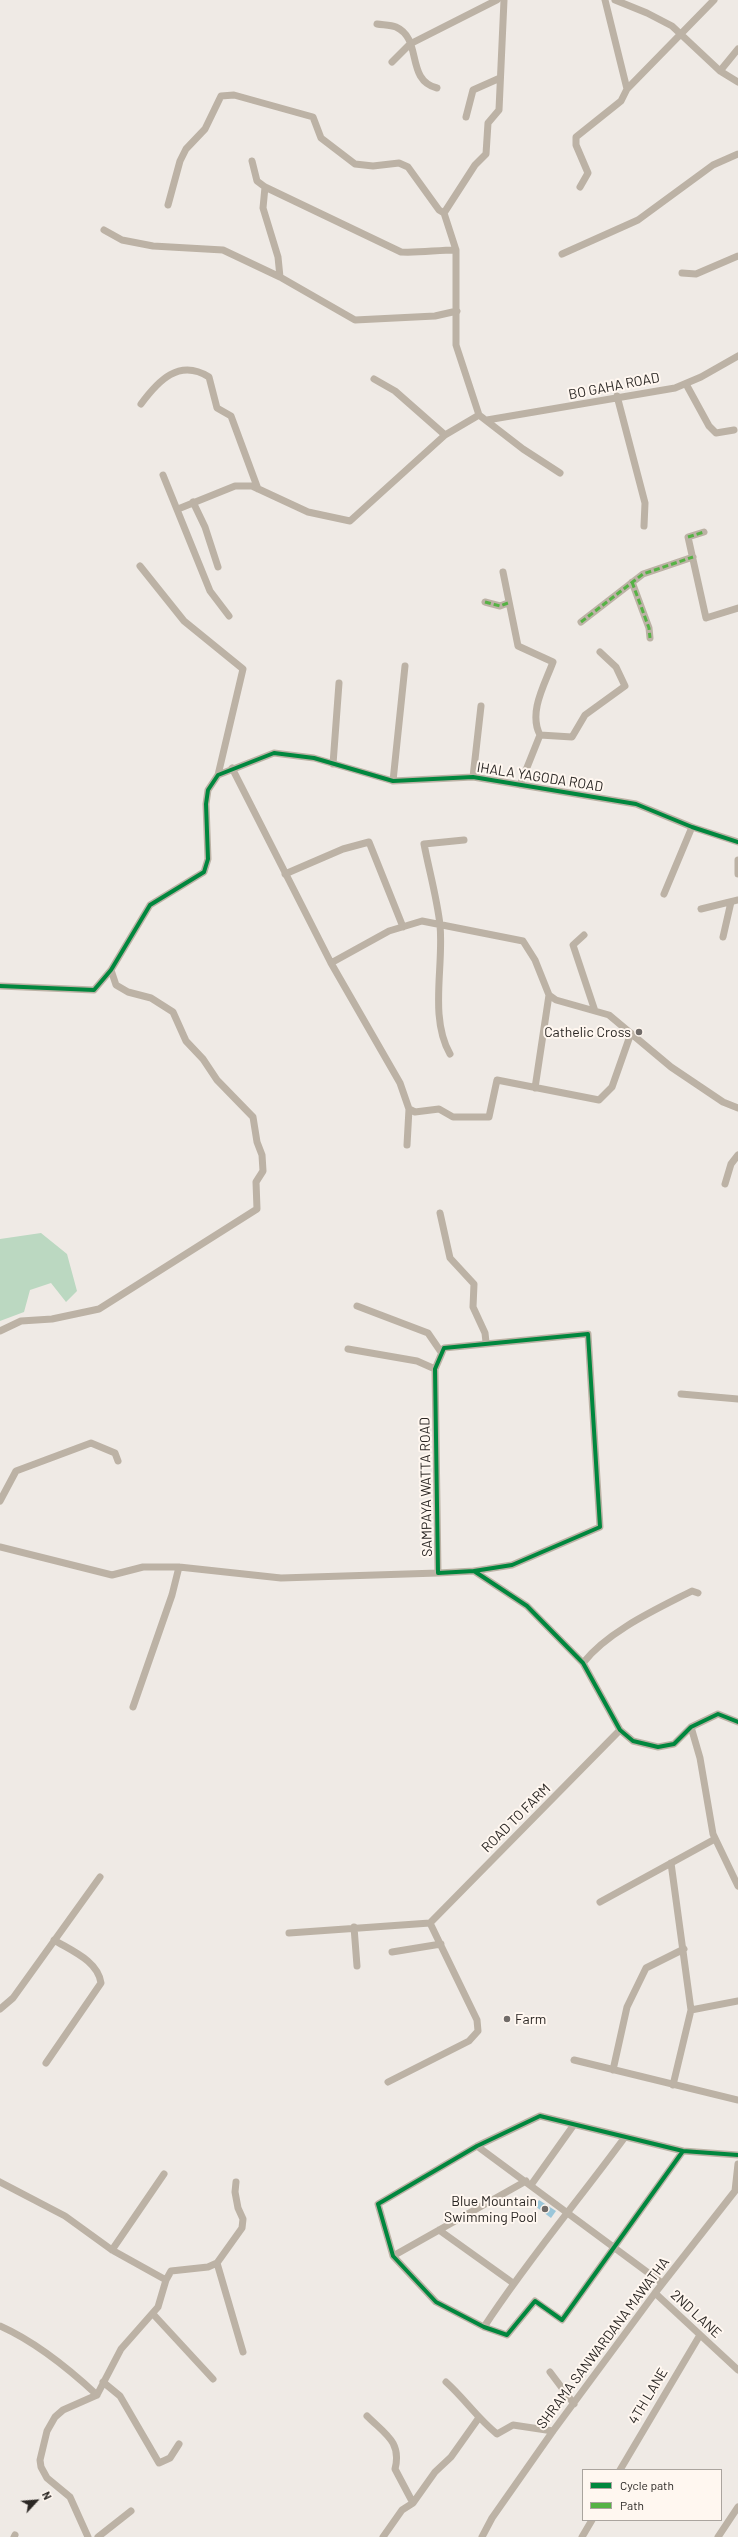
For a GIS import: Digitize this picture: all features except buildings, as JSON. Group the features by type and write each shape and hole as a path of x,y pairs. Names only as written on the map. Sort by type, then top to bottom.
{"street":[{"path":"392,62 410,44 497,0"},
{"path":"444,213 475,165 486,154 488,123 499,110 504,0"},
{"path":"605,0 627,89"},
{"path":"615,0 654,16 682,34 720,71 738,82"},
{"path":"580,187 588,172 576,145 576,137 621,101 627,89 714,0"},
{"path":"377,24 396,27 407,35 421,78 428,85 437,88"},
{"path":"720,71 738,49"},
{"path":"466,117 473,90 500,78"},
{"path":"168,205 180,161 186,149 205,128 221,96 234,96 313,117 321,138 355,164 373,166 399,163 408,167 439,210 444,213 456,250 456,345 479,415 488,420 523,449 560,474"},
{"path":"562,254 638,220 714,165 738,154"},
{"path":"252,161 257,181 265,187 401,252 426,253 436,250 456,250"},
{"path":"265,187 263,208 278,257 280,277"},
{"path":"104,230 122,240 153,246 223,250 280,277 355,320 435,316 457,311"},
{"path":"682,273 696,274 738,256"},
{"name":"BO GAHA ROAD","path":"488,420 555,410 616,396 686,384 738,356"},
{"path":"141,404 156,384 174,372 198,370 209,377 217,408 231,416 258,489"},
{"path":"374,379 395,391 445,434"},
{"path":"686,384 709,426 716,433 734,430"},
{"path":"616,396 645,503 644,526"},
{"path":"178,509 235,486 252,486 308,512 350,521 445,434 479,415"},
{"path":"163,475 210,591 229,616"},
{"path":"193,502 205,527 218,567"},
{"path":"704,532 688,537 706,618 738,608"},
{"path":"581,622 643,574 693,557"},
{"path":"0,986 94,990 111,970 150,905 204,872 208,859 206,804 208,790 218,775 243,669 184,621 140,566"},
{"path":"503,572 508,603 518,646 553,662 534,713 536,727 540,735 520,785"},
{"path":"632,582 649,628 650,638"},
{"path":"485,602 500,606 508,603"},
{"path":"540,735 572,737 585,715 625,686 616,667 600,652"},
{"path":"393,781 405,666"},
{"path":"333,764 339,683"},
{"path":"473,777 481,706"},
{"name":"IHALA YAGODA ROAD","path":"218,775 232,768 274,753 314,758 393,781 473,777 636,804 692,827 738,842"},
{"path":"232,768 331,962 400,1083 409,1109 407,1145"},
{"path":"664,894 692,827"},
{"path":"450,1054 443,1042 440,1013 440,925 424,844 464,840"},
{"path":"285,874 343,849 369,842 403,927"},
{"path":"738,860 738,874"},
{"path":"701,909 735,901"},
{"path":"723,937 735,901"},
{"path":"331,962 389,931 422,921 523,942 535,960 549,995 535,1088"},
{"path":"584,935 573,945 595,1012"},
{"path":"0,1331 21,1321 52,1319 99,1309 257,1210 256,1182 263,1171 262,1155 257,1142 253,1117 217,1080 203,1059 186,1041 173,1012 151,998 128,992 116,985 111,970"},
{"path":"549,995 556,1000 609,1015 671,1068 722,1102 738,1108"},
{"path":"409,1109 415,1112 439,1109 453,1117 489,1117 497,1080 599,1100 612,1087 631,1033"},
{"path":"725,1184 732,1164 738,1155"},
{"path":"357,1306 428,1333 441,1352 444,1348 486,1342 485,1333 473,1307 474,1284 450,1258 440,1214"},
{"name":"SAMPAYA WATTA ROAD","path":"441,1352 435,1369 438,1574 474,1571 512,1565 600,1527 588,1334 486,1342"},
{"path":"348,1349 416,1361 435,1369"},
{"path":"681,1394 738,1399"},
{"path":"0,1501 16,1471 91,1444 114,1453 118,1461"},
{"path":"0,1547 112,1574 143,1567 179,1567 281,1578 438,1574"},
{"path":"133,1707 172,1595 179,1567"},
{"path":"474,1571 528,1606 583,1663 620,1730 633,1741 658,1747 674,1744 691,1727 718,1714 738,1722"},
{"path":"583,1663 592,1651 647,1614 692,1591 698,1592"},
{"path":"691,1727 700,1758 715,1839 734,1870 738,1886"},
{"name":"ROAD TO FARM","path":"430,1923 620,1730"},
{"path":"600,1902 715,1839"},
{"path":"671,1863 684,1949 691,2010 673,2085"},
{"path":"0,2009 13,1998 100,1877"},
{"path":"289,1933 354,1927 430,1923 477,2020 478,2031 468,2041 388,2082"},
{"path":"354,1927 357,1966"},
{"path":"46,2063 101,1983 99,1973 93,1965 54,1940"},
{"path":"392,1952 440,1944"},
{"path":"613,2070 627,2007 646,1968 684,1949"},
{"path":"691,2010 738,2001"},
{"path":"574,2060 738,2100"},
{"path":"683,2151 616,2247 562,2320 535,2301 507,2335 484,2327 436,2302 393,2256 378,2204 477,2146 540,2116 573,2126 683,2151 738,2155"},
{"path":"393,2256 529,2183 573,2126"},
{"path":"484,2327 513,2283 568,2215 625,2137"},
{"path":"477,2146 529,2183 568,2215 616,2247 662,2283"},
{"name":"SHRAMA SANWARDANA MAWATHA","path":"482,2537 492,2518 552,2431 574,2404 662,2283 735,2191 738,2164"},
{"path":"112,2250 164,2174"},
{"path":"0,2182 65,2216 112,2250 166,2280"},
{"path":"88,2537 70,2497 47,2478 41,2467 40,2460 47,2431 55,2417 63,2410 97,2395 121,2349 158,2307 166,2280 172,2271 208,2267 217,2263 242,2228 243,2219 238,2208 235,2192 236,2182"},
{"path":"439,2230 513,2283"},
{"path":"217,2263 243,2352"},
{"name":"2ND LANE","path":"655,2293 738,2370"},
{"path":"153,2314 213,2379"},
{"path":"0,2326 24,2336 78,2377 97,2395"},
{"name":"4TH LANE","path":"621,2469 700,2335"},
{"path":"550,2372 574,2404"},
{"path":"103,2382 120,2396 159,2463 170,2458 179,2444"},
{"path":"446,2382 461,2396 478,2419 497,2434 513,2425 552,2431"},
{"path":"367,2416 396,2446 398,2456 395,2470 412,2502"},
{"path":"383,2537 402,2510 412,2502 435,2472 451,2457 478,2419"},
{"path":"718,2537 738,2507"},
{"path":"98,2537 131,2511"},
{"path":"582,2537 591,2521"}],"green space":[{"path":"41,1233 67,1254 77,1291 66,1302 51,1283 30,1290 24,1312 0,1321 0,1239"}],"water":[{"name":"Blue Mountain Swimming Pool","path":"539,2200 556,2211 551,2218 535,2206"}],"marked path":[{"path":"688,537 704,532"},
{"path":"581,622 643,574 693,557"},
{"path":"632,582 649,628 650,638"},
{"path":"485,602 500,606 508,603"}],"cycle path":[{"path":"0,986 94,990 111,970 150,905 204,872 208,859 206,804 208,790 218,775 274,753 314,758 393,781 473,777 636,804 692,827 738,842"},
{"path":"474,1571 512,1565 600,1527 588,1334 444,1348 435,1369 438,1573 474,1571 527,1606 583,1663 620,1730 633,1741 658,1747 674,1744 691,1727 718,1714 738,1722"},
{"path":"683,2151 562,2320 535,2301 507,2335 484,2327 436,2302 393,2256 378,2204 477,2146 540,2116 683,2151 738,2155"}],"place":[{"name":"Cathelic Cross","path":"639,1032"},
{"name":"Farm","path":"507,2019"},
{"name":"Blue Mountain Swimming Pool","path":"545,2209"}]}
